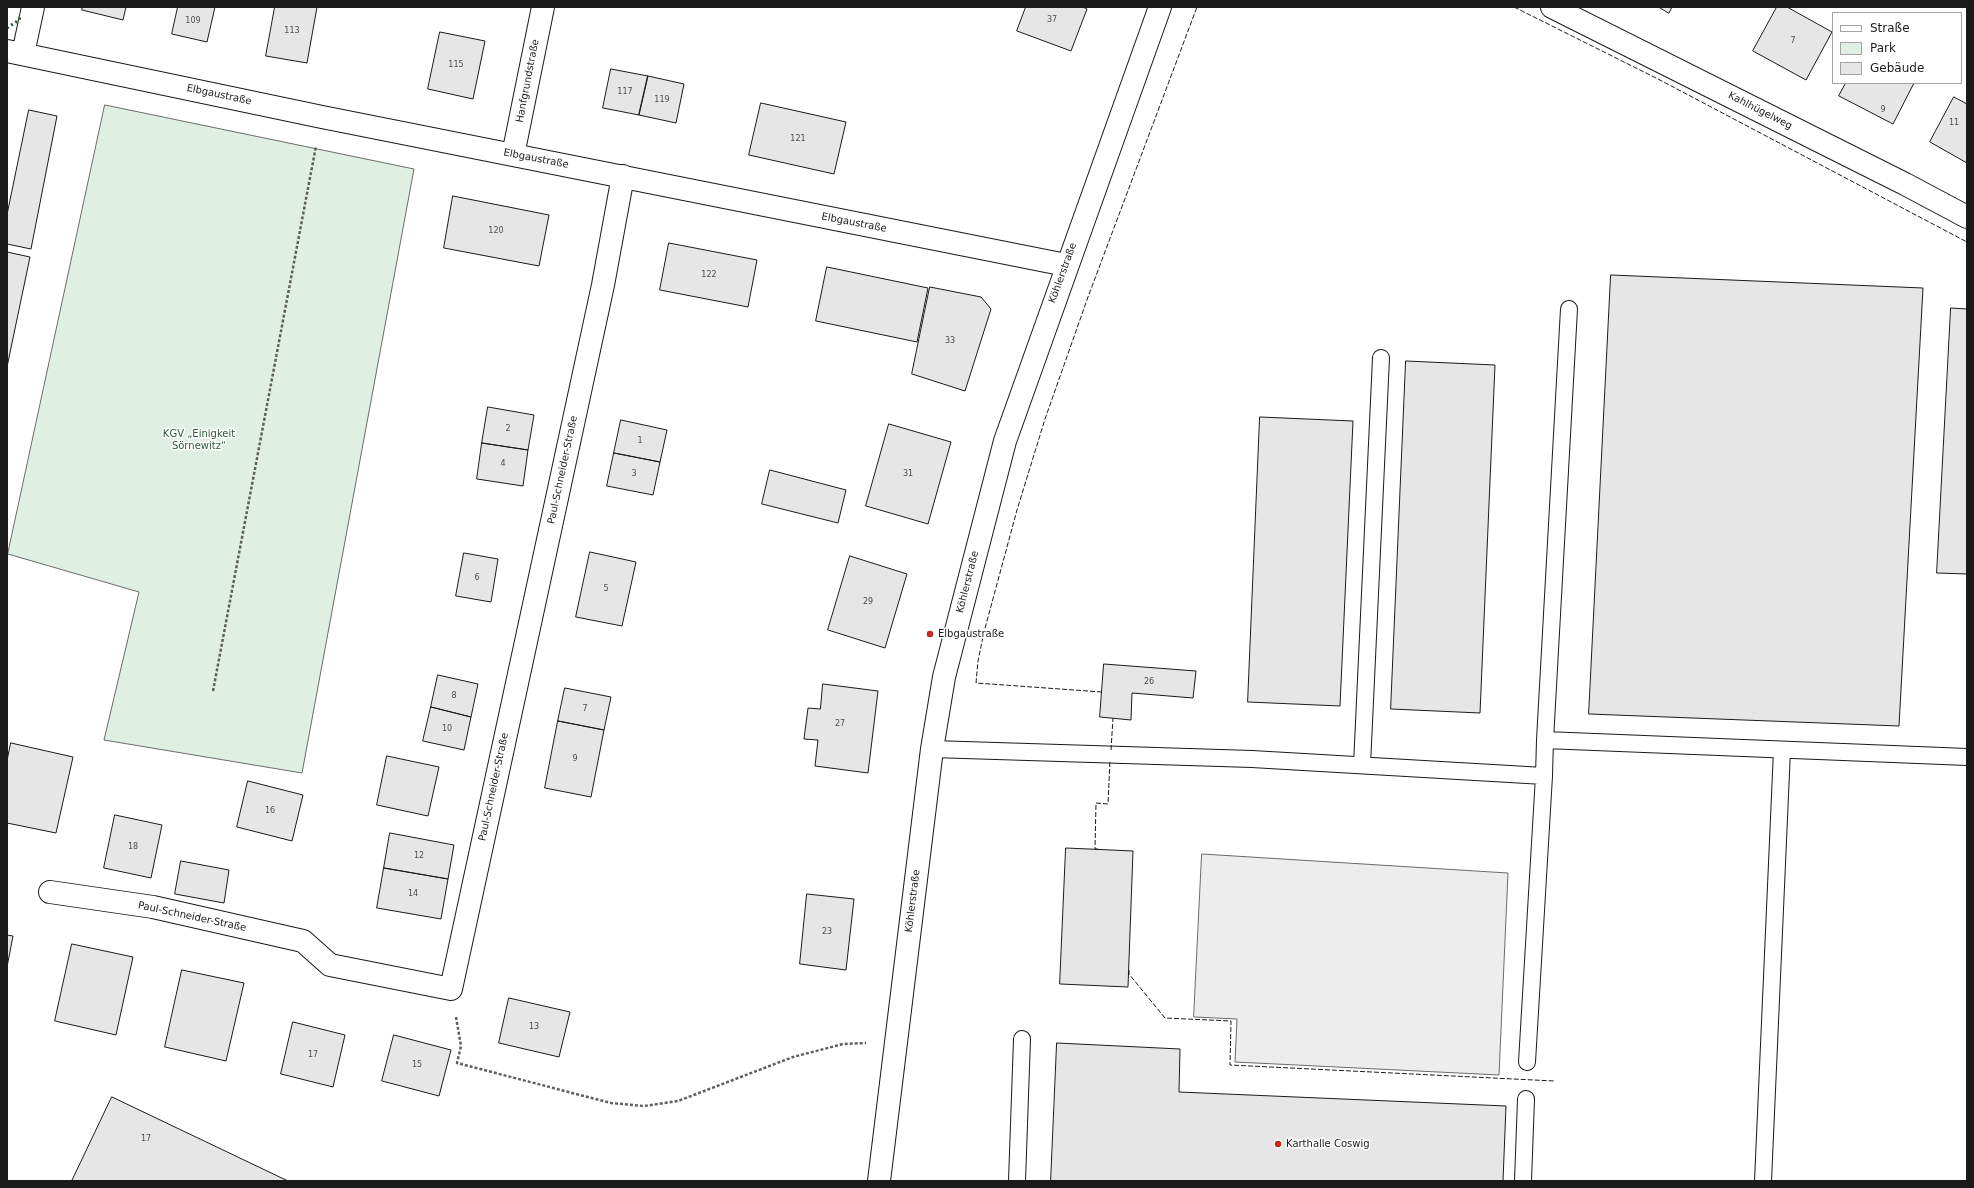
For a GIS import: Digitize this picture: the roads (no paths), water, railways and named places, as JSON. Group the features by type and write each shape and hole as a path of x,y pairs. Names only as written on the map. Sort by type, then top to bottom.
{"street":[{"path":"15,52 33,7"},
{"name":"Hanfgrundstraße","path":"513,155 543,7"},
{"name":"Köhlerstraße","path":"879,1181 932,748 944,677 1005,441 1066,266 1160,7"},
{"name":"Kahlhügelweg","path":"1552,7 1905,184 1967,217"},
{"name":"Elbgaustraße","path":"15,52 322,117 623,176 1066,266"},
{"name":"Paul-Schneider-Straße","path":"50,892 153,907 303,941 330,965 451,989 603,286 623,176"}],"lane":[{"path":"1527,1062 1569,309"},
{"path":"1362,765 1381,358"},
{"path":"1545,740 1967,757"},
{"path":"932,748 1252,759 1544,776"},
{"path":"1763,1181 1782,750"},
{"path":"1017,1181 1022,1039"},
{"path":"1523,1181 1526,1099"}],"place":[{"name":"Elbgaustraße","path":"930,634"},
{"name":"Karthalle Coswig","path":"1278,1144"}],"park label":[{"name":"KGV „Einigkeit Sörnewitz“","path":"199,440"}]}
